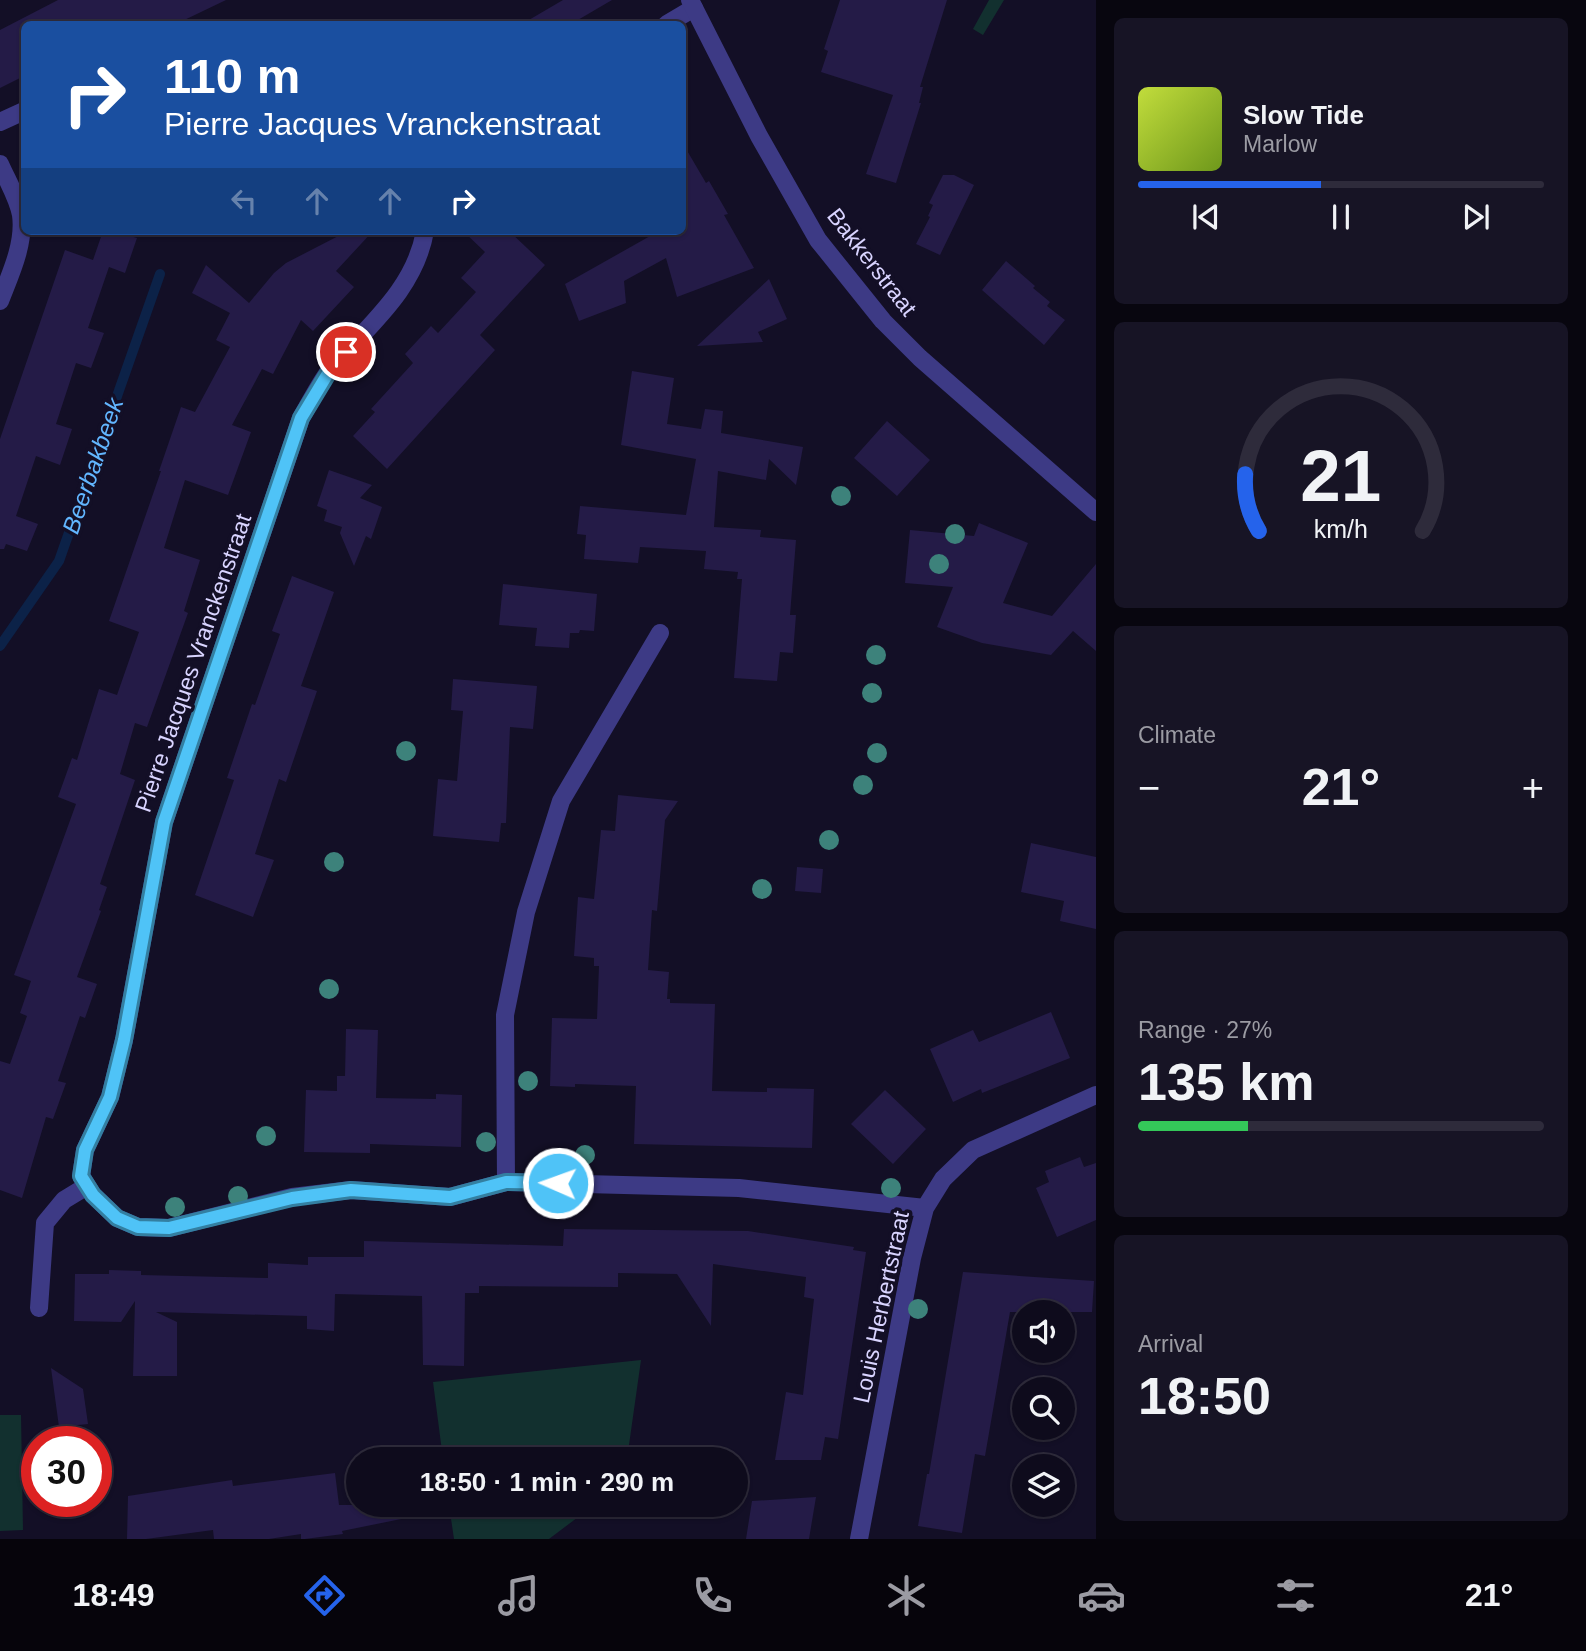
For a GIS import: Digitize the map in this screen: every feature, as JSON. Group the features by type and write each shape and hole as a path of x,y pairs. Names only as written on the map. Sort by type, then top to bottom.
{"street":[{"path":"671,21 692,4"},
{"name":"Bakkerstraat","path":"692,4 759,136 818,240 883,321 920,358 1092,505"},
{"path":"0,122 21,112"},
{"path":"0,164 21,214 16,258 0,301"},
{"name":"Pierre Jacques Vranckenstraat","path":"87,1186 81,1176 85,1150 110,1097 124,1040 164,822 301,418 330,370 394,300 411,275 424,235"},
{"path":"506,1182 505,1016 526,912 561,800 660,633"},
{"name":"Louis Herbertstraat","path":"859,1539 912,1258 925,1209 943,1179 973,1150 1096,1095"},
{"path":"39,1308 46,1223 64,1200 87,1186 117,1218 138,1227 169,1228 292,1198 351,1190 450,1197 506,1182 739,1188 925,1209"}],"green space":[{"path":"989,0 1004,0 983,35 973,29"},
{"path":"641,1360 629,1447 441,1447 433,1382"},
{"path":"0,1415 21,1415 23,1530 0,1531"},
{"path":"451,1517 578,1517 549,1539 454,1539"}],"building":[{"path":"58,0 226,0 182,21 21,21 21,78 0,88 0,30"},
{"path":"563,0 612,0 576,21 527,21"},
{"path":"840,0 947,0 920,87 923,87 921,103 896,183 866,174 893,95 821,72 828,51 824,49"},
{"path":"686,149 728,214 724,215 754,268 677,297 666,258 624,281 626,303 579,321 565,284 652,235 686,235"},
{"path":"943,175 954,175 974,185 940,255 916,244 930,217 928,216 933,205 929,203"},
{"path":"102,235 127,235 137,238 125,273 109,267 88,328 104,333 91,368 76,363 56,424 72,429 60,465 36,456 16,516 38,524 27,551 6,544 4,549 0,549 0,439 65,250 93,260"},
{"path":"340,235 369,235 336,271 354,287 313,331 301,320 273,374 262,369 232,425 251,432 228,495 185,480 164,548 200,560 184,611 188,613 147,727 135,723 120,774 135,780 100,884 107,887 99,910 101,911 77,977 97,984 85,1018 80,1016 58,1081 66,1083 53,1119 46,1117 22,1198 0,1190 0,1061 10,1064 27,1016 20,1013 31,981 14,975 76,804 58,797 72,758 77,760 99,689 117,695 139,632 109,621 181,407 195,412 230,347 216,340 230,313 192,293 206,265 249,303 286,263"},
{"path":"467,235 513,235 545,265 480,335 495,350 387,469 353,436 375,412 371,409 413,363 405,354 431,326 438,333 476,292 461,278 485,252"},
{"path":"1006,261 1050,302 1047,306 1065,320 1044,345 982,290"},
{"path":"769,279 787,319 758,332 763,342 697,346"},
{"path":"632,371 674,378 667,424 701,429 705,409 723,411 721,433 803,447 796,485 769,459 766,480 718,471 714,527 761,530 760,537 796,540 790,615 796,615 793,653 780,652 777,681 734,678 742,579 737,579 738,572 704,569 706,551 640,547 638,563 584,559 586,535 577,534 580,506 686,515 696,459 621,445"},
{"path":"887,421 930,460 897,496 854,458"},
{"path":"329,470 372,485 360,498 382,507 371,539 366,536 354,566 340,533 342,527 324,521 327,510 317,506"},
{"path":"979,523 1028,543 1003,603 1052,616 1096,564 1096,651 1073,631 1051,655 982,643 937,627 953,587 905,583 910,530 974,536"},
{"path":"292,576 334,592 301,686 317,691 286,782 279,779 255,854 274,860 253,917 195,895 234,780 227,778 280,634 272,631"},
{"path":"503,584 597,594 594,631 580,630 579,633 570,633 569,648 535,646 537,628 499,625"},
{"path":"453,679 537,686 533,729 510,727 506,823 501,823 499,842 433,836 438,779 457,781 463,711 451,710"},
{"path":"618,795 678,801 665,820 657,911 652,910 648,970 669,972 667,999 670,999 670,1003 715,1004 712,1091 814,1089 812,1148 634,1144 636,1086 550,1086 552,1018 597,1019 599,966 594,966 594,958 574,956 578,897 594,899 601,830 615,831"},
{"path":"1031,843 1096,857 1096,929 1060,921 1064,901 1021,892"},
{"path":"797,867 823,869 821,893 795,891"},
{"path":"1051,1012 1070,1058 982,1093 981,1089 953,1102 930,1049 973,1030 979,1042"},
{"path":"346,1029 378,1030 376,1098 436,1099 436,1094 462,1095 461,1147 370,1144 370,1153 304,1152 306,1090 337,1091 337,1076 345,1076"},
{"path":"885,1090 926,1129 893,1164 851,1124"},
{"path":"1080,1157 1084,1167 1096,1163 1096,1220 1057,1237 1036,1188 1049,1182 1045,1171"},
{"path":"564,1229 748,1231 854,1247 853,1250 866,1252 838,1439 825,1437 821,1460 775,1460 786,1392 803,1395 814,1299 804,1297 806,1277 713,1264 711,1326 677,1274 618,1273 618,1287 479,1286 479,1293 465,1293 464,1366 423,1365 422,1296 335,1294 334,1331 307,1329 307,1316 156,1312 177,1322 177,1376 133,1376 135,1301 121,1322 74,1321 75,1274 109,1274 109,1270 141,1271 141,1275 268,1278 268,1263 308,1265 308,1257 364,1257 364,1241 563,1246"},
{"path":"963,1272 1094,1281 1092,1312 1075,1312 1075,1300 1012,1300 985,1456 975,1454 962,1533 918,1526"},
{"path":"51,1368 83,1389 88,1424 59,1426"},
{"path":"335,1473 339,1505 346,1505 346,1517 411,1517 342,1531 343,1534 305,1539 301,1539 301,1534 269,1539 214,1539 213,1530 127,1539 128,1496 232,1480 233,1486"},
{"path":"816,1497 809,1539 746,1539 752,1501"}],"waterway":[{"name":"Beerbakbeek","path":"0,646 59,561 160,274"}],"route":[{"path":"346,352 330,370 301,418 164,822 124,1040 110,1097 85,1150 81,1176 93,1195 117,1218 138,1227 169,1228 292,1198 351,1190 450,1197 506,1182 558,1183"}]}
